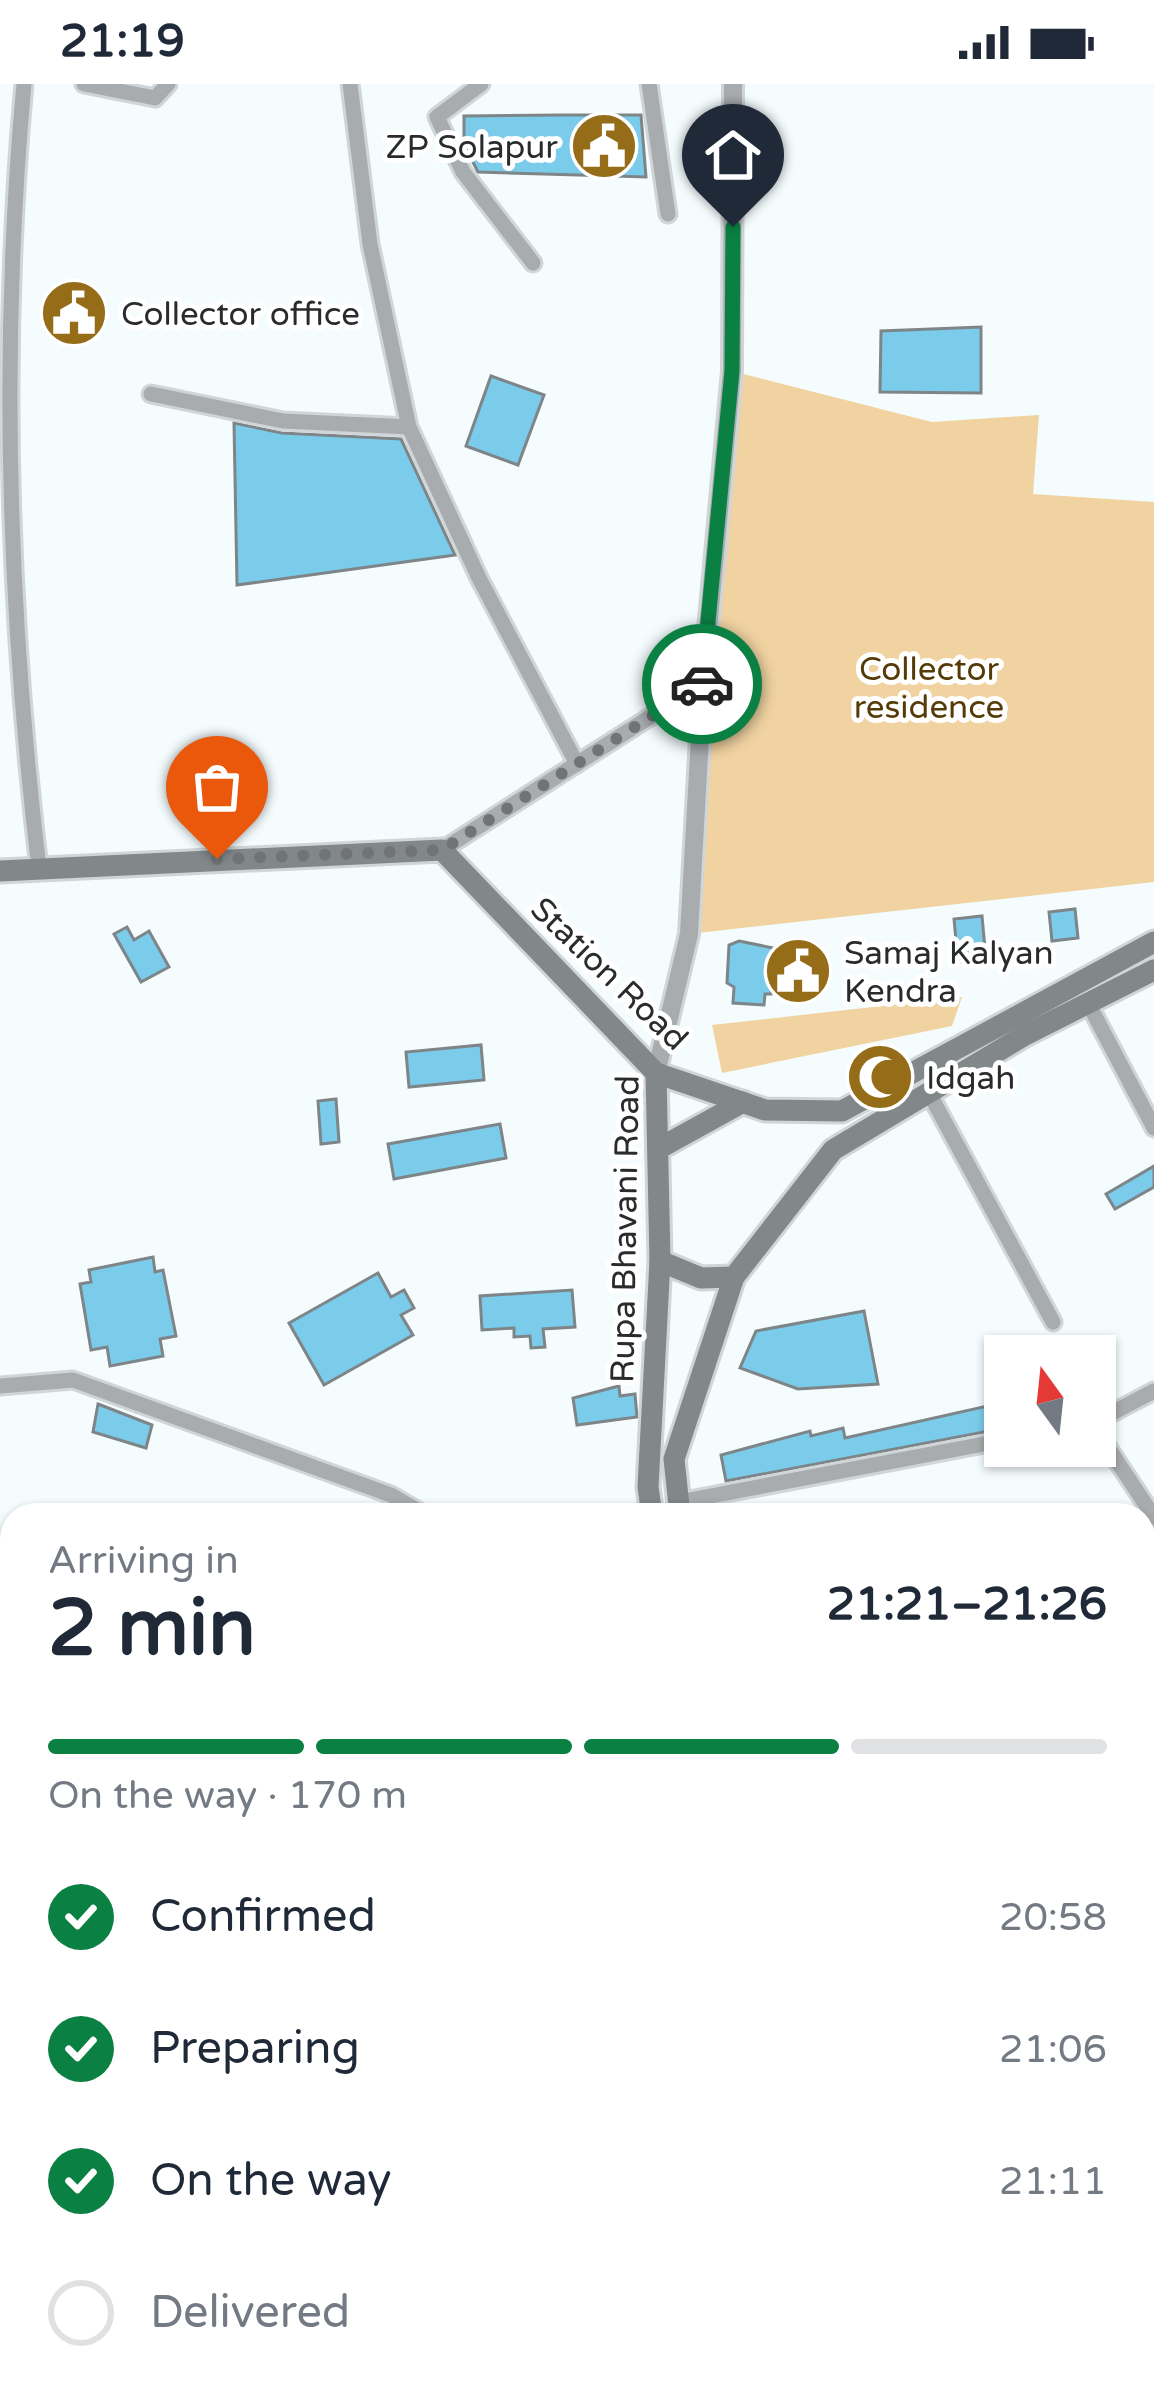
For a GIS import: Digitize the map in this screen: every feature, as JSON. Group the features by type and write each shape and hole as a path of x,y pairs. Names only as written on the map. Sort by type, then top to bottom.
{"main road":[{"path":"0,871 442,850"},
{"name":"Station Road","path":"442,850 656,1073 765,1110 842,1112 1154,942"},
{"path":"679,1503 674,1459 734,1277 833,1150 1154,970"},
{"name":"Rupa Bhavani Road","path":"650,1503 660,1261 656,1073"},
{"path":"658,1149 743,1102"},
{"path":"660,1261 701,1278 734,1277"}],"street":[{"path":"24,84 16,145 4,442 19,704 39,868"},
{"path":"84,84 155,98 167,84"},
{"path":"350,84 370,244 409,427 479,578 577,764"},
{"path":"481,84 437,117 463,172 533,263"},
{"path":"649,84 668,214"},
{"name":"Rupa Bhavani Road","path":"656,1073 689,934 704,682 732,371 733,84"},
{"path":"151,394 283,421 409,427"},
{"path":"442,850 704,682"},
{"path":"1088,1004 1154,1128"},
{"path":"929,1093 1053,1322"},
{"path":"0,1386 73,1380 405,1503"},
{"path":"1116,1413 1154,1391"},
{"path":"704,1503 984,1444"},
{"path":"1116,1458 1145,1503"}],"green space":[{"name":"Collector residence","path":"732,371 932,422 1039,415 1033,494 1154,502 1154,882 689,934"},
{"path":"962,997 952,1026 722,1073 712,1025"}],"building":[{"path":"641,115 646,177 478,172 464,145 464,116"},
{"path":"981,327 981,393 880,392 881,331"},
{"path":"491,376 544,395 518,465 466,446"},
{"path":"234,423 282,433 401,439 455,555 237,585"},
{"path":"1075,909 1078,938 1052,941 1049,912"},
{"path":"982,916 986,960 958,962 954,919"},
{"path":"127,927 134,940 149,931 169,967 141,982 114,934"},
{"path":"739,941 773,948 771,994 765,994 764,1005 733,1003 734,987 727,983 729,945"},
{"path":"481,1045 484,1080 409,1087 406,1052"},
{"path":"336,1099 339,1142 321,1144 318,1101"},
{"path":"500,1124 506,1158 394,1179 388,1144"},
{"path":"1154,1166 1154,1187 1115,1209 1106,1194"},
{"path":"153,1257 155,1272 163,1270 176,1336 160,1339 163,1356 110,1366 107,1347 91,1350 80,1284 91,1282 89,1270"},
{"path":"378,1273 391,1297 404,1290 414,1308 401,1315 413,1335 324,1385 289,1323"},
{"path":"572,1290 575,1327 543,1329 545,1347 531,1348 530,1336 514,1337 514,1328 482,1330 480,1296"},
{"path":"864,1311 878,1384 798,1389 740,1368 756,1331"},
{"path":"619,1386 620,1396 635,1394 637,1417 577,1425 573,1398"},
{"path":"98,1404 152,1425 146,1448 93,1432"},
{"path":"984,1407 984,1432 726,1481 721,1455 810,1431 811,1436 843,1428 845,1438"}],"way so far":[{"path":"217,859 442,850 702,684"}],"place":[{"name":"ZP Solapur","path":"604,146"},
{"name":"Collector office","path":"74,313"},
{"name":"Samaj Kalyan Kendra","path":"798,971"},
{"name":"Idgah","path":"880,1077"}],"route":[{"path":"702,684 732,371 733,227"}]}
